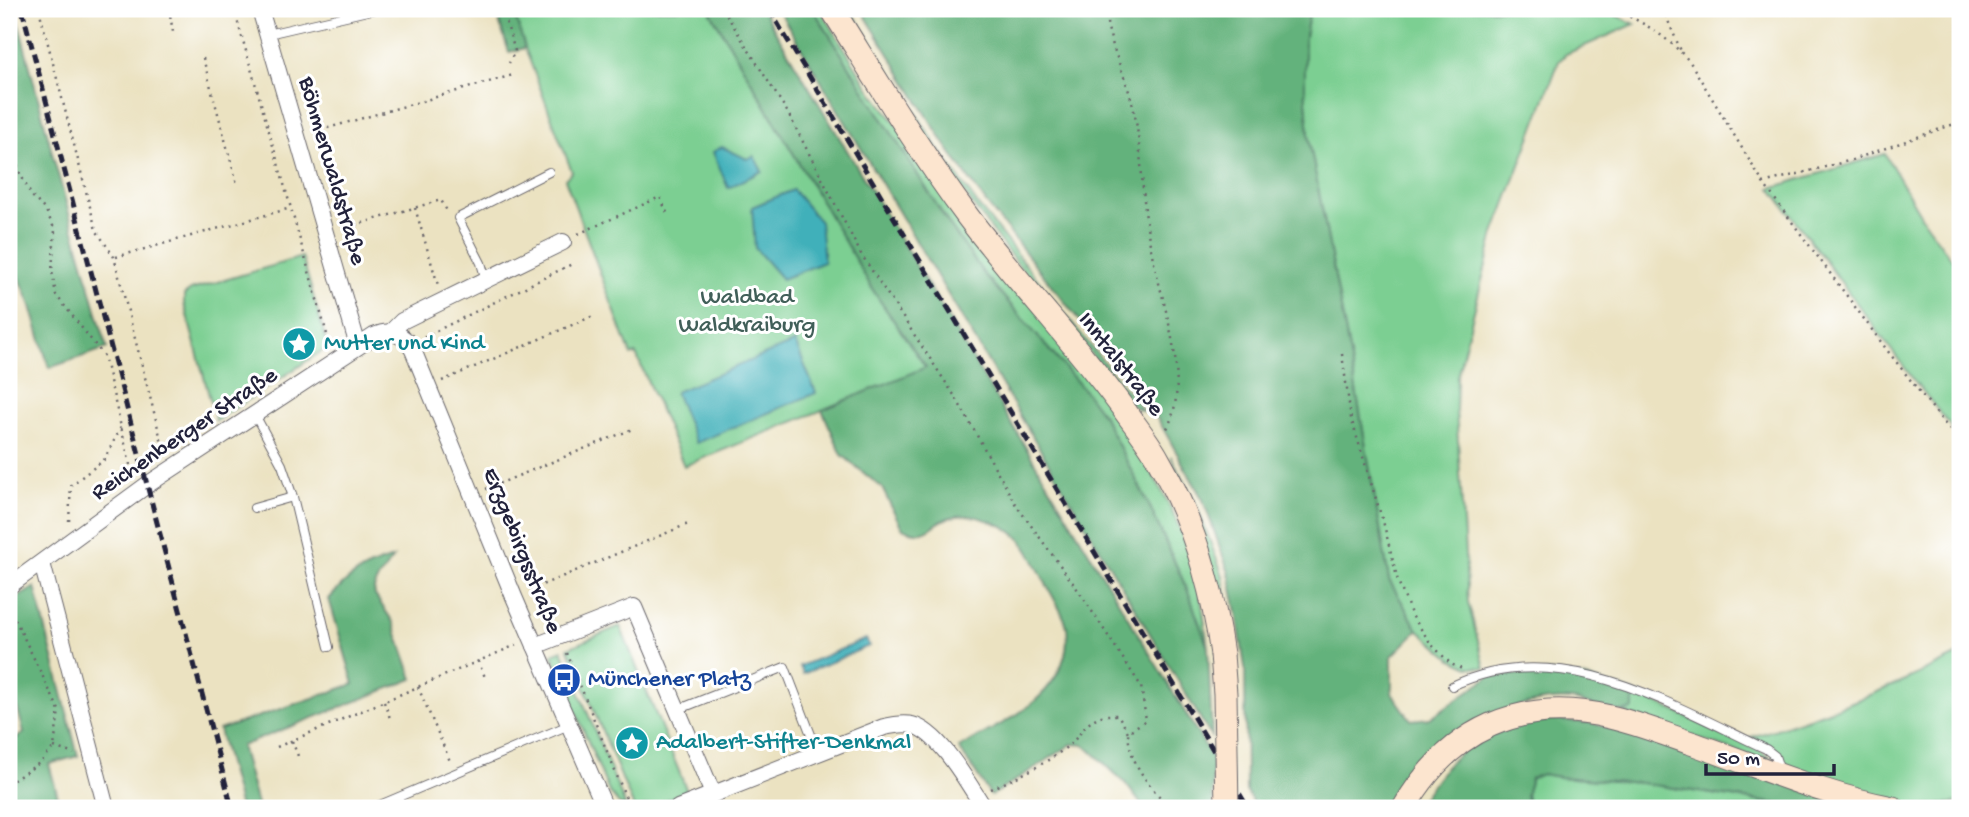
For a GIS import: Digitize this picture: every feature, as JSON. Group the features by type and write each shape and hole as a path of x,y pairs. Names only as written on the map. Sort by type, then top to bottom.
{"main road":[{"name":"Inntalstraße","path":"832,9 924,154 967,216 1102,380 1159,460 1184,512 1209,580 1222,654 1227,808"},
{"path":"1404,808 1421,781 1454,745 1493,724 1537,711 1571,711 1608,716 1849,797 1893,808"}],"street":[{"name":"Böhmerwaldstraße","path":"260,9 358,346"},
{"name":"Reichenberger Straße","path":"9,586 169,470 358,346 381,332 391,332 402,321 563,242"},
{"path":"391,332 401,335 412,347"},
{"name":"Erzgebirgsstraße","path":"412,347 514,597 605,808"},
{"path":"42,563 106,808"},
{"path":"533,642 560,636 634,607 713,794"},
{"path":"678,808 895,724 918,727 936,742 980,802"}],"lane":[{"path":"268,34 376,9"},
{"path":"486,280 481,263 458,218 549,172"},
{"path":"255,415 282,465 293,497 328,647"},
{"path":"254,508 293,497"},
{"path":"677,710 785,667 818,753"},
{"path":"1452,686 1474,675 1532,668 1564,669 1602,677 1656,697 1766,749 1775,756 1780,774"},
{"path":"375,807 569,725"}],"path":[{"path":"39,9 96,230 114,257 169,470"},
{"path":"169,9 173,32"},
{"path":"234,9 335,362"},
{"path":"502,9 515,51 509,63"},
{"path":"723,9 788,113 861,254 956,398 1016,505 1078,590 1141,686 1146,720 1128,732"},
{"path":"1105,9 1106,23 1133,106 1149,244 1165,306 1174,360 1176,383 1171,423 1163,435 1157,426"},
{"path":"1610,9 1629,15 1675,46 1690,62 1763,183 1960,443"},
{"path":"1664,9 1683,54"},
{"path":"203,58 237,184"},
{"path":"9,61 15,101 11,132 18,169 31,195 46,211 55,230 52,271 56,295 104,356 136,493"},
{"path":"297,136 513,75"},
{"path":"1763,183 1852,160 1960,122"},
{"path":"563,242 660,197 669,217"},
{"path":"325,234 441,200 448,214 458,218"},
{"path":"114,257 291,208"},
{"path":"415,208 443,301"},
{"path":"412,347 572,264"},
{"path":"429,386 593,316"},
{"path":"1342,354 1351,418 1398,581 1411,614 1437,651 1451,664 1474,675"},
{"path":"68,531 71,485 104,460 121,427"},
{"path":"473,495 635,428"},
{"path":"514,597 688,524"},
{"path":"9,607 58,710 54,747 41,762 9,783"},
{"path":"560,636 630,808"},
{"path":"277,747 478,661 533,642"},
{"path":"478,661 485,677"},
{"path":"418,687 455,773"},
{"path":"384,702 390,718"},
{"path":"980,802 1052,759 1073,742 1091,721 1104,715 1118,715 1128,732 1129,744 1143,777 1171,808"},
{"path":"292,741 298,756"}],"green space":[{"path":"9,9 15,9 107,348 49,368 31,306 9,251"},
{"path":"495,9 513,9 525,48 509,52"},
{"name":"Waldbad Waldkraiburg","path":"513,9 709,9 876,295 926,368 684,466 636,354 631,355 565,179 572,172"},
{"path":"709,9 762,9 1212,757 1213,808 1144,808 1125,783 1085,745 1072,744 991,796 959,748 1009,720 1051,684 1066,650 1066,623 1030,553 1012,532 988,520 967,516 944,520 925,531 902,528 882,488 842,455 822,410 926,367 876,295"},
{"path":"778,9 813,9 950,226 984,274 1104,417 1149,505 1189,594 1208,648 1212,738"},
{"path":"813,9 820,9 869,88 1133,441 1156,480 1185,541 1200,592 1208,648 1189,594 1149,505 1104,417 984,274 950,226"},
{"path":"844,9 850,9 938,148 980,208 1143,411 1135,408 1008,252 933,151"},
{"path":"861,9 1313,9 1309,14 1305,36 1305,89 1310,145 1389,580 1418,630 1392,656 1392,693 1411,720 1430,718 1490,676 1551,672 1583,677 1633,692 1633,709 1618,711 1578,701 1555,700 1500,712 1464,728 1437,747 1418,768 1393,808 1256,808 1246,791 1245,668 1237,613 1229,573 1203,500 1159,421 986,203 944,143"},
{"path":"1313,9 1591,9 1604,10 1635,24 1566,54 1559,61 1494,234 1457,377 1456,409 1468,602 1485,668 1469,667 1452,659 1418,630 1389,580 1310,145 1305,89 1305,36 1309,14"},
{"path":"1885,154 1926,224 1960,270 1960,438 1771,188"},
{"path":"302,257 328,347 216,421 184,304 184,295 191,290"},
{"path":"1171,456 1196,504 1223,576 1236,669 1209,561"},
{"path":"393,558 374,589 375,595 393,622 413,679 241,746 258,808 240,808 219,730 354,684 329,599 358,573"},
{"path":"35,587 78,756 49,764 61,808 9,808 9,743 24,733 9,676 9,603"},
{"path":"620,626 687,791 655,805 634,808 568,648"},
{"path":"562,650 626,807 619,804 609,792 552,654"},
{"path":"1960,654 1960,802 1926,806 1902,804 1785,768 1772,749 1751,737 1857,700"},
{"path":"1633,692 1761,751 1769,757 1770,763 1624,713"},
{"path":"1550,720 1590,723 1636,734 1856,808 1803,808 1641,783 1542,774 1531,778 1526,795 1529,808 1416,808 1449,764 1473,744 1520,726"},
{"path":"1542,774 1641,783 1803,808 1529,808 1526,795 1531,778"}],"water":[{"path":"722,147 747,159 754,156 762,171 728,188 713,152"},
{"path":"793,190 820,222 824,262 782,279 755,248 752,207"},
{"path":"795,342 816,393 696,443 675,392"},
{"path":"866,639 869,646 803,674 800,666"}],"railway":[{"path":"22,9 232,808"},
{"path":"769,9 1248,808"}],"place":[{"name":"Mutter und Kind","path":"299,344"},
{"name":"Münchener Platz","path":"564,680"},
{"name":"Adalbert-Stifter-Denkmal","path":"632,743"}]}
